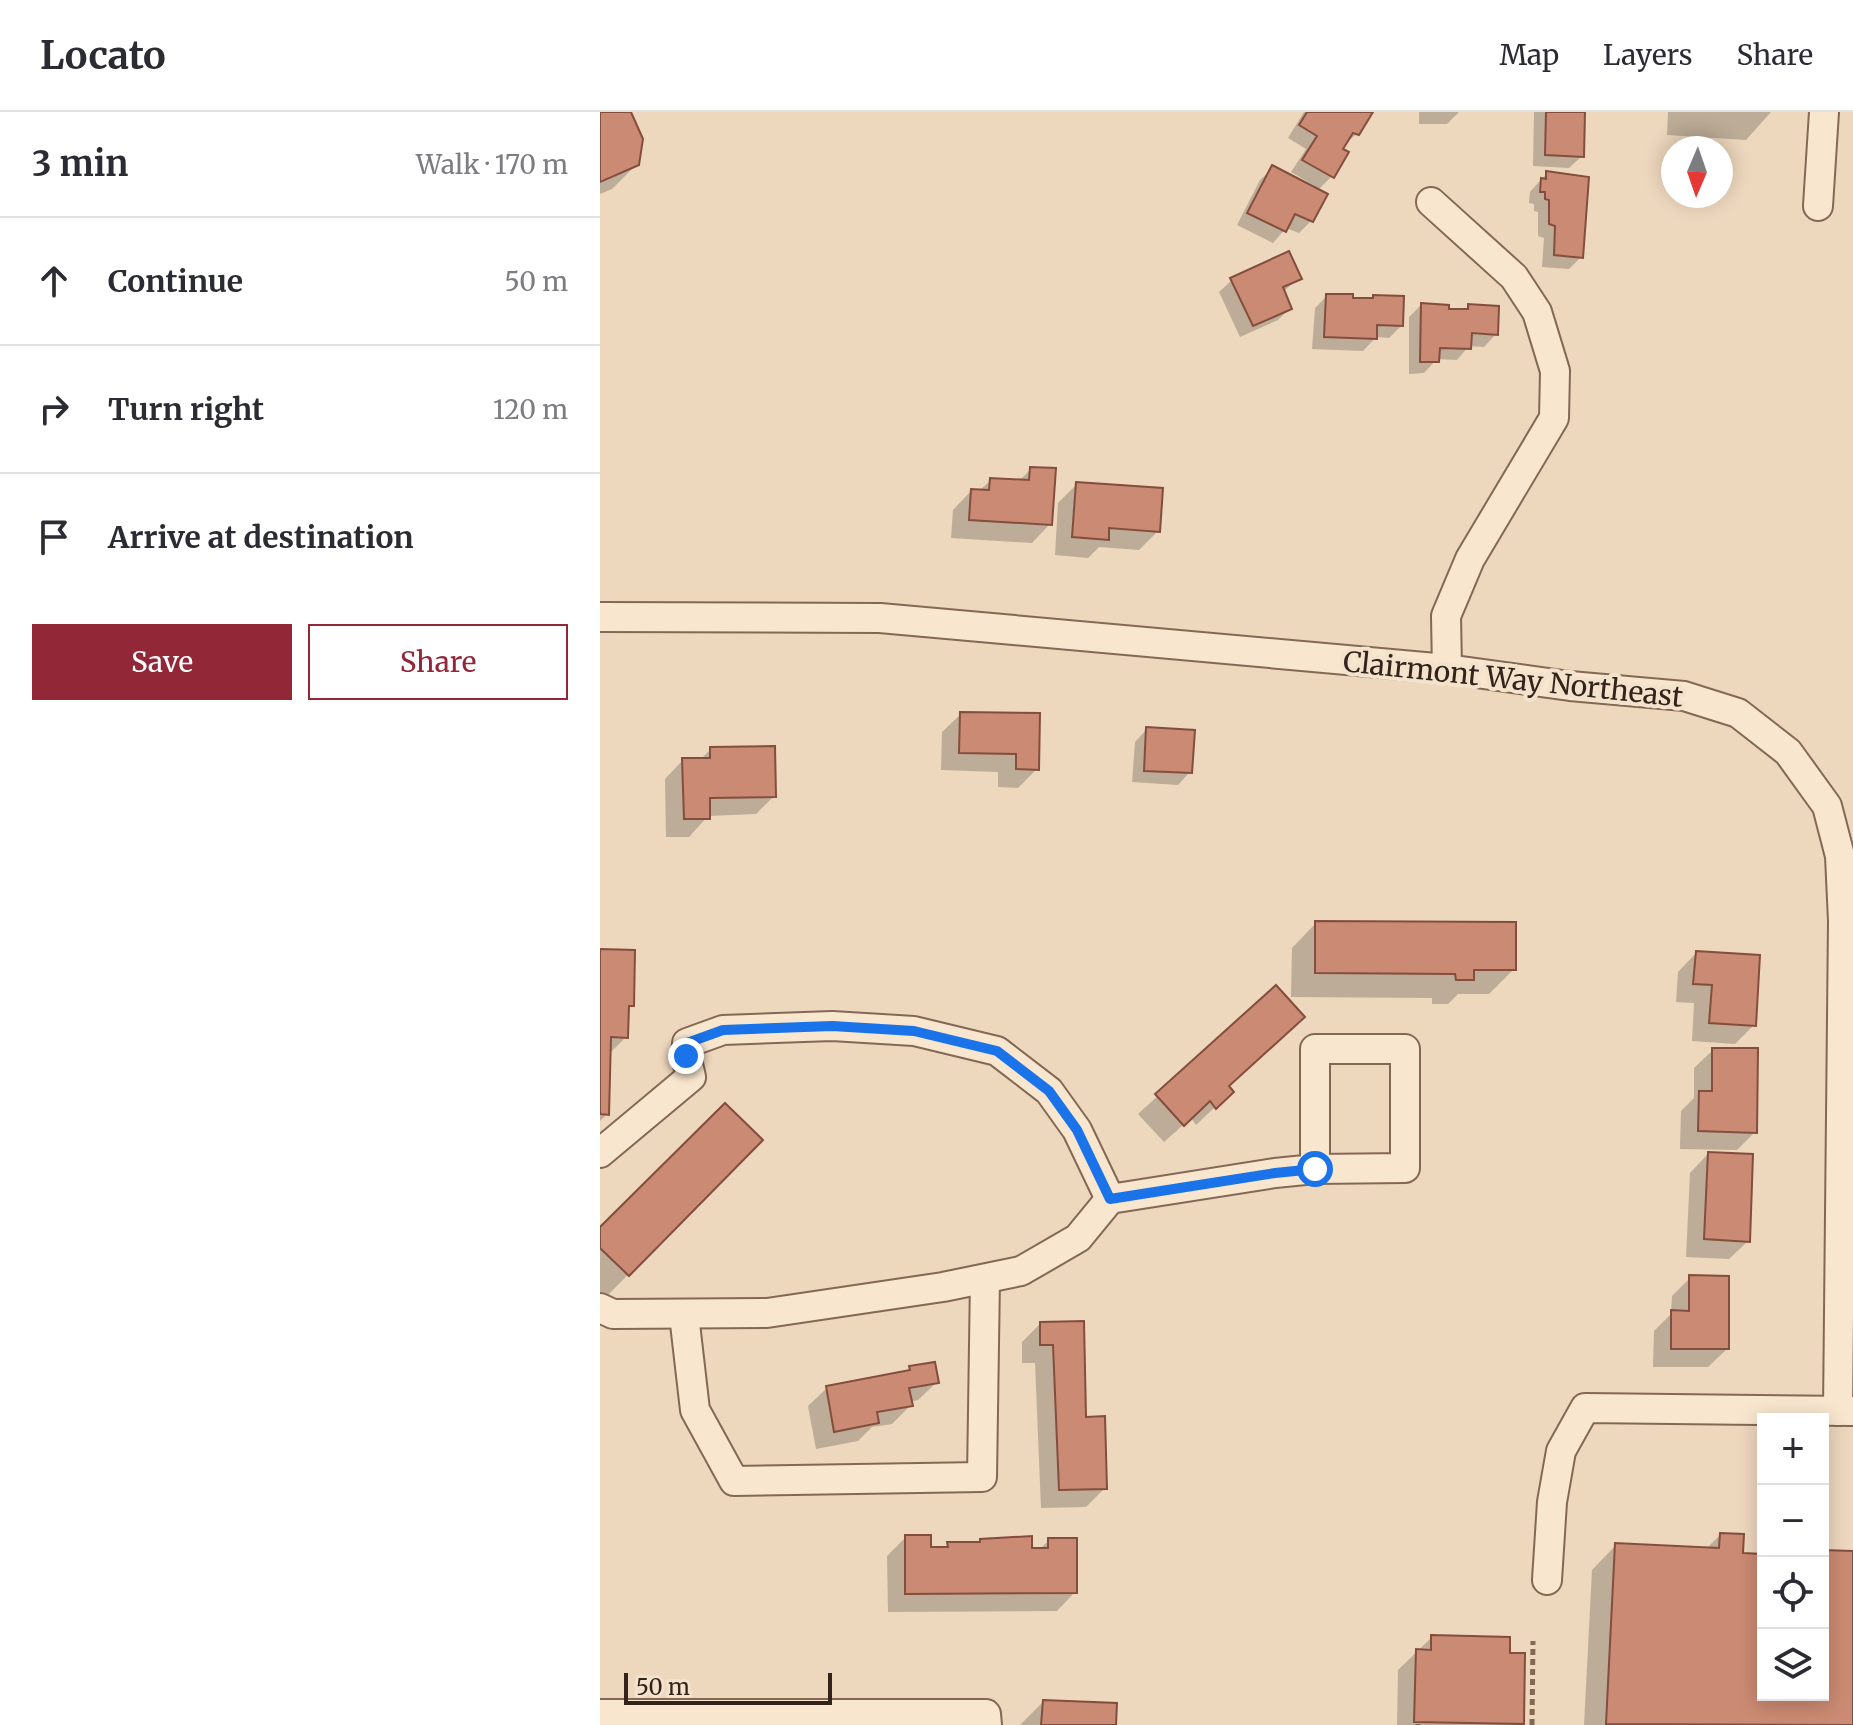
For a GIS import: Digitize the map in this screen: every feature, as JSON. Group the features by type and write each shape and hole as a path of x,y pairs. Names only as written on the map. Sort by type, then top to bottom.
{"street":[{"path":"1818,206 1824,112"},
{"path":"1431,202 1514,277 1537,312 1555,371 1554,418 1470,559 1446,616 1447,669"},
{"name":"Clairmont Way Northeast","path":"600,617 880,618 1447,669 1570,686 1684,696 1738,713 1788,752 1827,806 1840,856 1848,921 1846,1411"},
{"path":"600,1153 691,1077 686,1056 687,1043 723,1030 832,1026 914,1031 997,1051 1049,1091 1077,1130 1110,1199"},
{"path":"600,1308 613,1314 767,1313 943,1287 1021,1271 1078,1238 1110,1199 1275,1173 1315,1169 1405,1168 1405,1049 1315,1049 1315,1169"},
{"path":"684,1315 695,1410 734,1481 982,1477 985,1279"},
{"path":"1547,1580 1552,1502 1561,1451 1585,1408 1846,1411"},
{"path":"600,1714 701,1719 903,1719 986,1714 987,1725"}],"path":[{"path":"1532,1725 1533,1641"}],"building":[{"path":"600,112 631,112 643,139 639,165 600,182"},
{"path":"1307,112 1373,112 1359,135 1353,133 1343,149 1349,152 1334,178 1302,160 1317,136 1299,125"},
{"path":"1546,112 1585,112 1584,157 1545,155"},
{"path":"1272,165 1328,194 1313,222 1295,214 1286,232 1247,213"},
{"path":"1546,171 1589,177 1583,258 1554,255 1555,226 1549,224 1549,200 1545,199 1545,192 1540,192 1541,178 1546,179"},
{"path":"1289,251 1302,279 1283,287 1292,309 1253,326 1230,278"},
{"path":"1326,294 1353,294 1353,298 1404,296 1403,326 1377,325 1377,339 1324,337"},
{"path":"1421,303 1449,305 1449,309 1468,309 1468,304 1499,306 1498,335 1472,333 1471,349 1440,348 1439,362 1420,362"},
{"path":"1030,467 1056,468 1052,525 969,520 971,489 989,490 990,478 1029,480"},
{"path":"1076,482 1163,488 1160,532 1109,528 1109,540 1072,537"},
{"path":"960,712 1040,713 1039,770 1016,769 1016,754 959,753"},
{"path":"1146,727 1195,730 1192,773 1144,771"},
{"path":"775,746 776,797 710,798 710,819 684,819 682,758 710,758 710,747"},
{"path":"1315,921 1516,922 1516,970 1474,970 1474,980 1456,980 1455,974 1315,973"},
{"path":"600,949 635,950 634,1006 629,1006 628,1038 611,1037 609,1115 600,1114"},
{"path":"1696,951 1760,955 1756,1026 1709,1023 1712,985 1693,984"},
{"path":"1276,985 1305,1017 1229,1086 1234,1092 1216,1109 1210,1101 1184,1126 1155,1094"},
{"path":"1712,1048 1758,1048 1757,1133 1698,1131 1699,1091 1712,1091"},
{"path":"725,1103 763,1140 629,1276 600,1248 600,1227"},
{"path":"1708,1152 1753,1154 1750,1242 1704,1239"},
{"path":"1689,1275 1729,1276 1729,1349 1671,1349 1671,1310 1689,1311"},
{"path":"1084,1321 1086,1417 1105,1416 1107,1489 1059,1490 1053,1345 1040,1345 1040,1322"},
{"path":"935,1362 939,1383 909,1388 913,1406 877,1412 879,1423 834,1432 826,1386 910,1370 909,1366"},
{"path":"1720,1533 1744,1534 1743,1553 1757,1554 1757,1701 1829,1701 1829,1550 1853,1551 1853,1725 1606,1724 1615,1543 1719,1548"},
{"path":"905,1535 931,1535 931,1547 948,1547 947,1542 1032,1536 1032,1548 1048,1548 1048,1538 1077,1538 1077,1593 905,1594"},
{"path":"1431,1635 1510,1637 1510,1653 1525,1653 1524,1724 1414,1722 1416,1649 1431,1650"},
{"path":"1043,1700 1117,1703 1116,1725 1041,1725"}],"route":[{"path":"686,1056 687,1043 723,1030 832,1026 914,1031 997,1051 1049,1091 1077,1130 1110,1199 1315,1169"}]}
